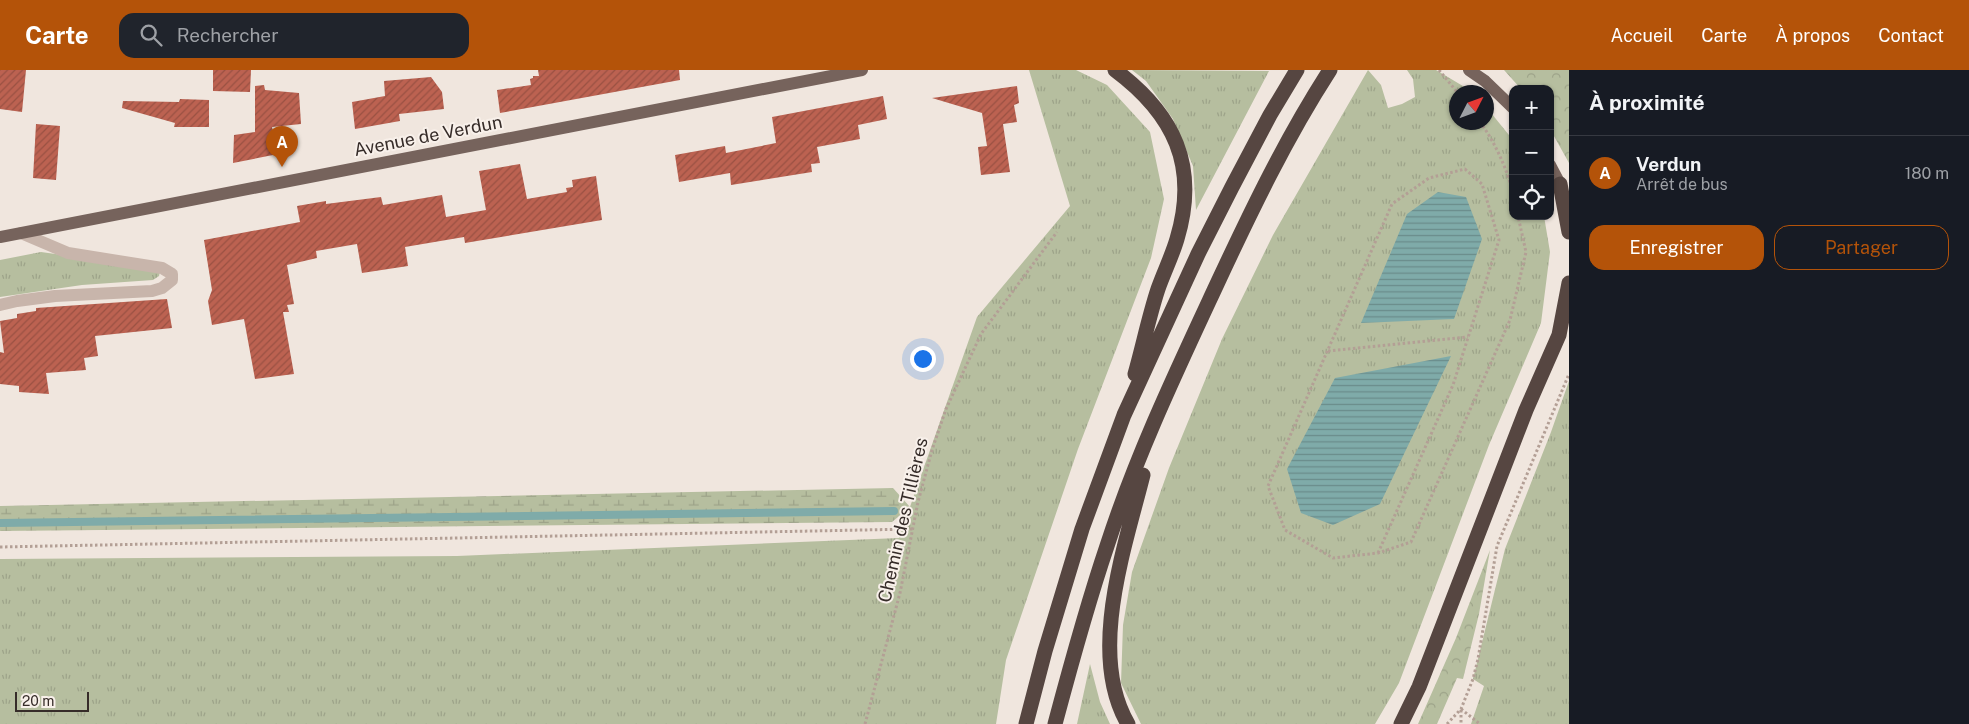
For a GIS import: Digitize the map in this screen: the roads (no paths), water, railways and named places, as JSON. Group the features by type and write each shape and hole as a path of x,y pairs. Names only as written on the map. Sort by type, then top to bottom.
{"highway":[{"path":"1115,70 1149,99 1174,136 1182,163 1184,188 1184,210 1177,240 1158,291 1124,415"},
{"path":"1026,724 1045,652 1082,529 1124,415 1215,220 1270,115 1297,70"},
{"path":"1055,724 1073,656 1107,544 1158,413 1254,204 1300,117 1330,70"},
{"path":"1560,184 1569,232"},
{"path":"1401,724 1419,687 1526,410 1559,335 1569,283"},
{"path":"1128,724 1117,696 1110,664 1109,627 1114,591 1158,413"}],"main road":[{"name":"Avenue de Verdun","path":"0,237 862,70"},
{"path":"1470,70 1485,81 1509,104"},
{"path":"1554,173 1560,184"}],"street":[{"path":"0,305 55,296 152,291 162,288 172,280 172,274 162,268 68,253 21,233"}],"water":[{"path":"1438,192 1466,197 1482,239 1454,319 1361,323 1407,214"},
{"path":"1451,356 1380,504 1333,525 1301,513 1287,469 1335,378"}],"waterway":[{"path":"0,523 894,511"}],"place":[{"name":"Verdun","path":"282,167"}]}
